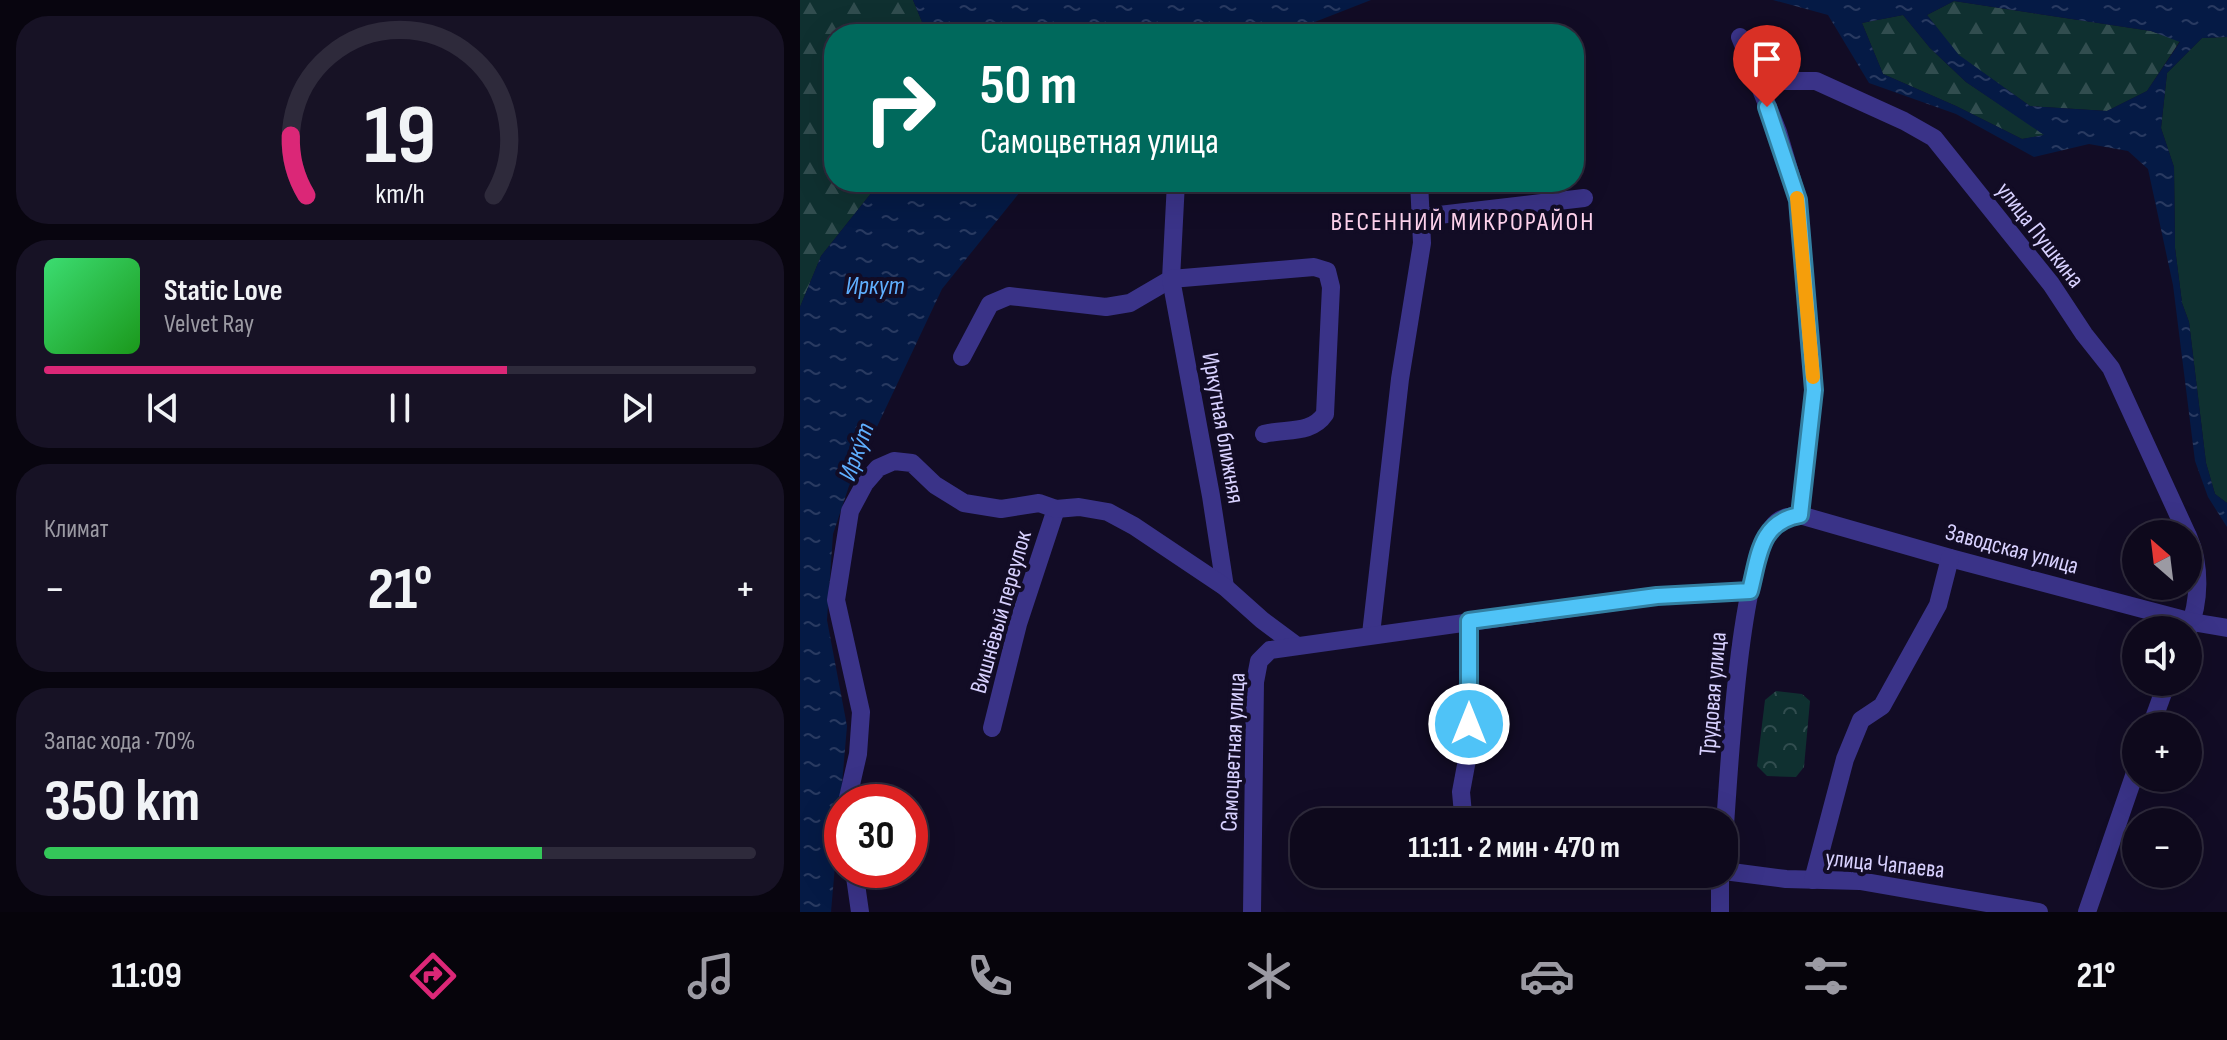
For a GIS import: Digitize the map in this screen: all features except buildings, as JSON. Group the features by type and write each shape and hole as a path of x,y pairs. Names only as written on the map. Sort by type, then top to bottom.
{"street":[{"path":"1740,37 1778,132 1798,200 1814,390 1792,516"},
{"name":"улица Пушкина","path":"1757,81 1816,81 1934,138 2051,284 2111,368 2181,520"},
{"name":"Иркутная ближняя","path":"1175,192 1171,279 1225,587"},
{"path":"1371,634 1398,394 1422,243 1420,192"},
{"path":"1422,217 1584,198"},
{"path":"962,357 990,304 1009,296 1106,307 1130,303 1171,279 1314,267 1327,271 1331,287 1325,414 1319,424 1264,434"},
{"path":"851,784 858,754 861,712 836,600 850,511 865,483 878,468 894,461 912,463 935,485 964,503 1001,509 1039,503 1056,509 1079,507 1108,512 1225,587 1297,646"},
{"name":"Вишнёвый переулок","path":"992,728 1018,624 1056,509"},
{"name":"Заводская улица","path":"1792,516 2155,616"},
{"name":"Трудовая улица","path":"1727,808 1742,631 1750,591 1763,542 1776,522 1792,516"},
{"path":"1813,880 1845,759 1861,720 1882,706 1938,605 1950,558"},
{"name":"Самоцветная улица","path":"1252,912 1255,682 1259,661 1270,650 1657,596 1750,591"},
{"path":"1462,808 1461,792 1469,749 1469,621"},
{"name":"Заводская улица","path":"2202,627 2227,628"},
{"path":"2087,912 2128,792"},
{"name":"улица Чапаева","path":"1738,874 1860,881 2039,912"},
{"path":"857,888 860,912"},
{"path":"1720,912 1721,888"}],"green space":[{"path":"800,0 913,0 923,24 824,24 824,192 872,192 821,256 800,307"},
{"path":"1954,1 2151,31 2180,41 2147,91 2107,111 2030,106 1958,55 1927,15"},
{"path":"1903,15 1930,48 1966,82 2045,135 2022,139 1883,74 1862,23"},
{"path":"2227,37 2227,503 2215,494 2206,463 2189,322 2182,303 2175,248 2174,167 2161,128 2167,73 2202,38"},
{"path":"1776,691 1802,694 1810,701 1804,767 1796,777 1767,776 1757,766 1765,700"}],"water":[{"path":"913,0 1371,0 1310,24 923,24"},
{"path":"1773,0 2227,0 2227,37 2202,38 2167,73 2161,128 2174,167 2175,248 2182,303 2189,322 2206,463 2215,494 2227,503 2227,527 2208,497 2195,461 2173,285 2148,169 2128,151 2089,144 2034,157 1956,114 1869,83 1828,15","holes":["1954,1 2151,31 2180,42 2147,91 2107,111 2030,106 1959,55 1927,15","1903,15 1930,48 1966,82 2044,135 2022,139 1883,74 1862,23"]},
{"name":"Иркут","path":"872,192 1020,192 942,289 849,486 833,534 827,620 847,726 842,784 824,784 824,888 833,888 831,912 800,912 800,307 821,256"}],"slow traffic":[{"path":"1797,198 1813,377"}],"district":[{"name":"ВЕСЕННИЙ МИКРОРАЙОН","path":"1463,222"}],"route":[{"path":"1469,724 1469,621 1657,596 1750,591 1763,542 1776,522 1800,515 1814,390 1798,200 1778,132 1767,107"}],"water label":[{"name":"Ирку́т","path":"857,452"}]}
